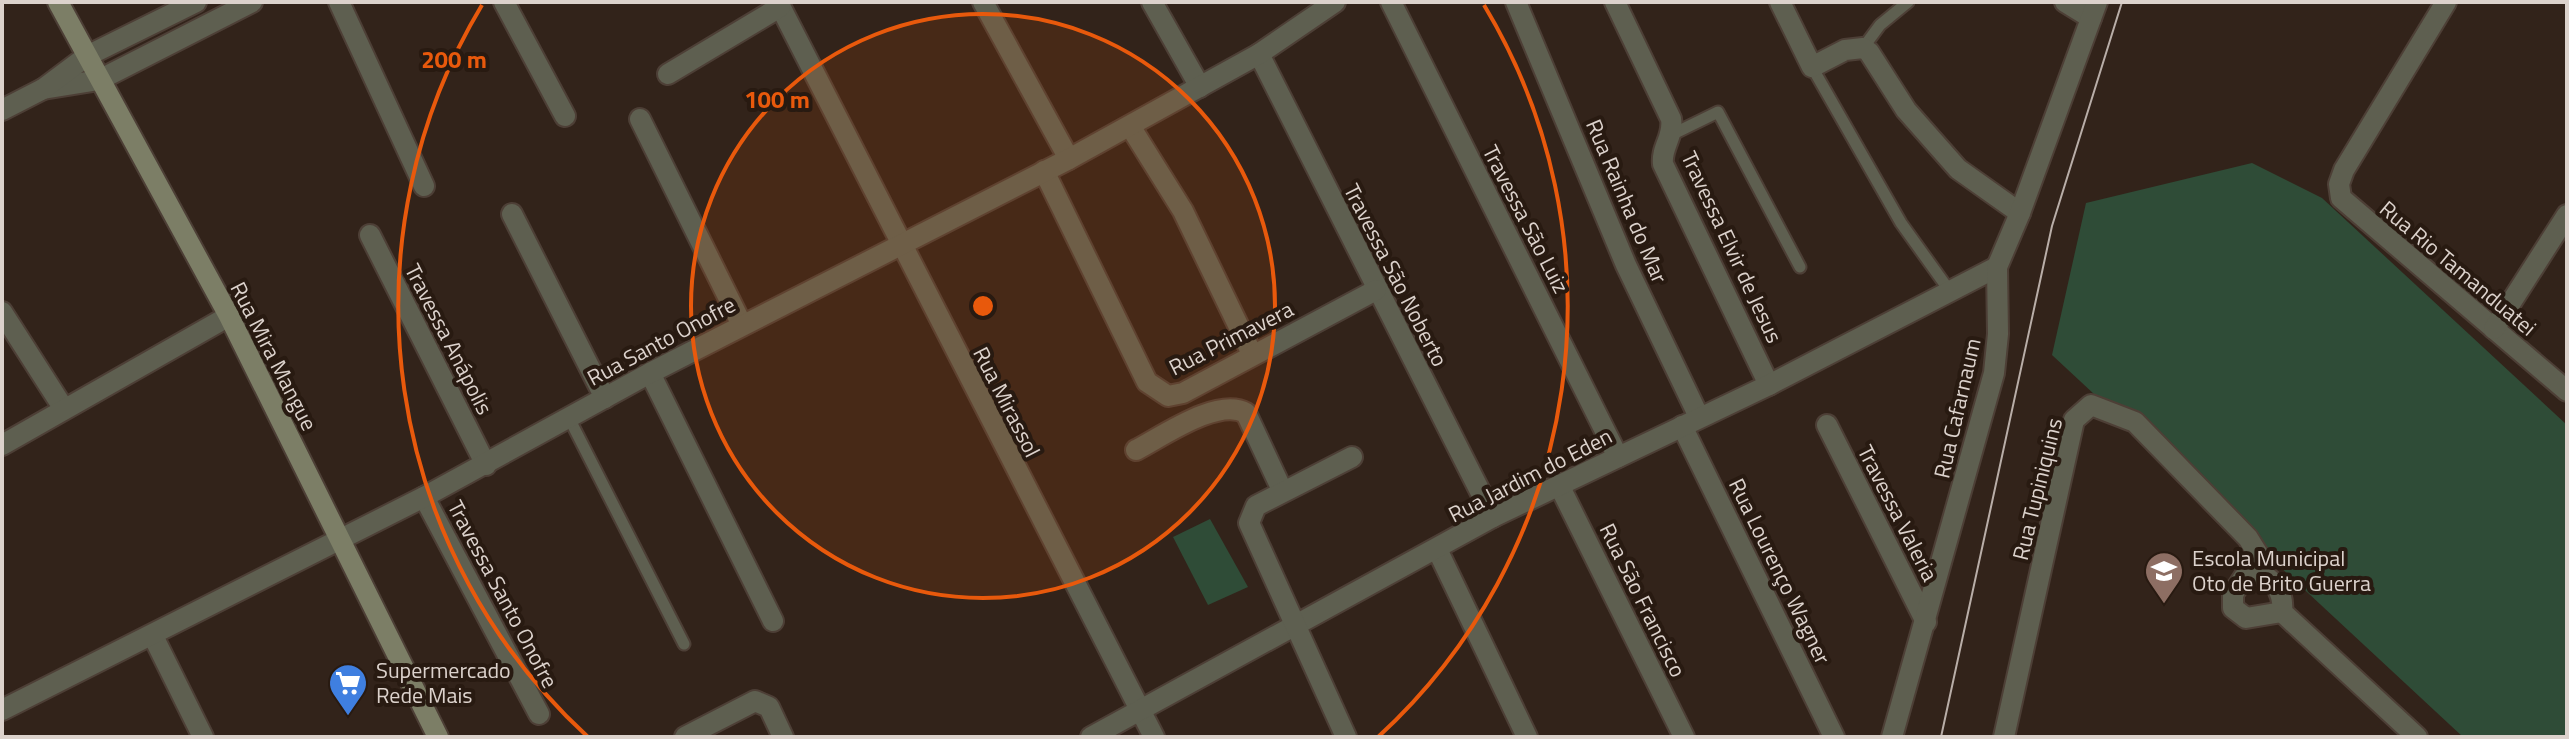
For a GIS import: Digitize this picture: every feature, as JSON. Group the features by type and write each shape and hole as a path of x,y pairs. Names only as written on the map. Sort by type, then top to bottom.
{"main road":[{"name":"Rua Mira Mangue","path":"58,2 229,316 438,737"}],"street":[{"path":"2,110 43,89 87,56 196,2"},
{"path":"43,89 99,80 216,10 252,2"},
{"path":"339,2 424,186"},
{"path":"504,2 565,116"},
{"path":"983,2 1069,159"},
{"path":"1152,2 1200,87"},
{"name":"Travessa São Luiz","path":"1391,2 1618,457"},
{"name":"Rua Rainha do Mar","path":"1516,2 1691,422"},
{"name":"Travessa Elvir de Jesus","path":"1615,2 1656,85 1673,134 1662,153 1663,164 1769,385"},
{"path":"1780,2 1812,67 1845,50 1863,48 1906,110 1958,169 2020,213"},
{"path":"2065,2 2094,10"},
{"name":"Rua Rio Tamanduatei","path":"2446,2 2344,170 2339,184 2341,198 2567,391"},
{"path":"668,74 779,4"},
{"name":"Rua Mirassol","path":"779,4 899,245 1154,737"},
{"name":"Rua Santo Onofre","path":"2,710 486,465 650,373 1069,159 1259,54 1326,4"},
{"name":"Rua Cafarnaum","path":"1892,737 1994,373 1998,334 1997,267 2020,213 2094,10"},
{"name":"Travessa São Noberto","path":"1259,54 1493,517"},
{"path":"640,119 742,325"},
{"path":"1130,126 1190,225 1252,354"},
{"name":"Rua Primavera","path":"1044,171 1147,382 1168,396 1183,393 1376,290"},
{"path":"512,214 605,398"},
{"path":"2494,329 2567,215"},
{"name":"Travessa Anápolis","path":"370,235 486,465"},
{"name":"Rua Jardim do Eden","path":"1091,737 1493,517 1769,385 1997,267"},
{"path":"2,312 64,409"},
{"path":"2,445 229,316"},
{"path":"650,373 773,621"},
{"name":"Rua Tupiniquins","path":"2004,737 2074,420 2091,405 2135,422 2248,538 2261,559 2261,573"},
{"path":"1136,450 1216,409 1237,408 1246,413 1282,490"},
{"name":"Rua Lourenço Wagner","path":"1691,422 1834,737"},
{"name":"Travessa Valeria","path":"1827,425 1926,622"},
{"path":"1346,737 1249,523 1256,506 1282,490 1352,457"},
{"name":"Rua São Francisco","path":"1559,485 1684,737"},
{"name":"Travessa Santo Onofre","path":"424,497 539,714"},
{"path":"1437,549 1527,737"},
{"path":"2261,573 2278,590 2283,601 2282,612 2246,618 2233,608 2233,594 2244,577 2261,573"},
{"path":"2282,612 2417,737"},
{"path":"153,636 203,737"},
{"path":"685,737 755,701 769,707 783,737"}],"lane":[{"path":"1863,48 1880,25 1908,2"},
{"path":"1812,67 1901,223 1949,290"},
{"path":"1673,134 1718,112 1800,267"},
{"path":"569,418 684,644"}],"green space":[{"path":"2252,163 2322,198 2567,425 2567,737 2463,737 2052,355 2086,203"},
{"path":"1210,519 1248,587 1208,605 1173,537"}],"tram line":[{"path":"1941,737 2052,226 2122,2"}],"place":[{"name":"Escola Municipal Oto de Brito Guerra","path":"2164,605"},
{"name":"Supermercado Rede Mais","path":"348,717"}]}
